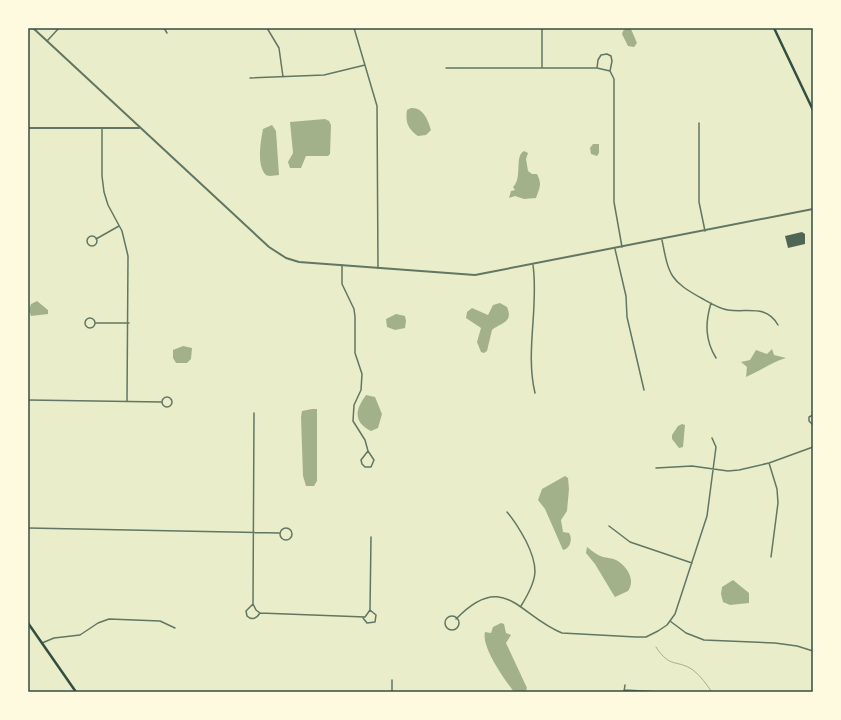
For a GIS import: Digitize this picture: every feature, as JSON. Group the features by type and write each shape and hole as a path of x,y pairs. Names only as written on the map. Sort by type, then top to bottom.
{"main road":[{"path":"774,28 813,110"},
{"path":"28,623 76,692"}],"street":[{"path":"33,28 269,246 286,258 299,262 475,275 662,240 813,209"},
{"path":"47,41 59,28"},
{"path":"164,28 167,33"},
{"path":"268,28 279,48 283,76"},
{"path":"354,28 377,110 378,268"},
{"path":"542,28 542,68"},
{"path":"598,68 598,60 601,55 607,54 610,56 612,61 610,71 614,79 614,202 622,247"},
{"path":"250,78 332,74 365,65"},
{"path":"446,68 598,68 610,71"},
{"path":"699,123 699,202 705,231"},
{"path":"28,128 140,128"},
{"path":"102,128 103,185 108,205 126,242 128,256 129,323 127,401"},
{"path":"96,239 119,226"},
{"path":"92,236 96,239 96,245 88,245 87,242 89,237 92,236"},
{"path":"662,240 668,267 676,282 685,289 711,304 727,310 764,311 772,316 778,325"},
{"path":"615,249 626,296 627,317 644,390"},
{"path":"342,265 342,284 354,309 355,353 362,374 361,390 354,405 353,421 365,440 368,451 374,460 371,467 365,467 361,460 368,451"},
{"path":"533,265 535,314 531,350 531,371 534,393"},
{"path":"711,304 706,319 706,329 711,351 716,358"},
{"path":"95,323 93,318 86,319 85,322 89,328 94,326 95,323 129,323"},
{"path":"169,397 172,401 171,406 167,407 163,406 162,402 164,398 169,397"},
{"path":"28,400 162,402"},
{"path":"254,413 253,604 256,610 260,613 363,617 370,610 371,538"},
{"path":"813,415 809,417 809,421 813,425"},
{"path":"456,619 468,607 480,600 492,597 501,597 521,606 551,629 572,635 646,637 658,631 670,621 678,605 706,516 716,448 712,438"},
{"path":"656,468 692,466 728,471 739,470 769,463 813,447"},
{"path":"769,463 777,489 778,503 771,557"},
{"path":"507,512 516,522 536,564 534,581 521,606"},
{"path":"609,526 630,542 692,563"},
{"path":"289,527 292,530 292,536 288,540 282,539 279,533 283,528 289,527"},
{"path":"28,528 279,533"},
{"path":"253,604 246,611 247,616 252,619 256,618 260,613"},
{"path":"363,617 367,623 375,622 376,615 370,610"},
{"path":"452,617 456,619 458,624 456,628 452,630 447,628 445,623 447,619 452,617"},
{"path":"42,643 54,638 76,636 98,623 109,619 160,621 175,628"},
{"path":"670,621 690,635 704,640 775,642 813,650"},
{"path":"392,680 392,692"},
{"path":"625,685 624,691 662,692"}],"shaded area":[{"path":"626,28 631,29 637,43 634,47 628,46 622,34"},
{"path":"411,108 419,110 427,118 431,130 426,135 418,136 408,125 406,114 407,110"},
{"path":"325,119 329,121 331,125 330,154 328,156 306,156 301,168 290,168 288,162 293,153 290,122"},
{"path":"272,125 276,131 279,175 269,176 266,175 261,166 260,153 263,129"},
{"path":"593,144 599,144 599,153 597,156 591,154 590,148"},
{"path":"524,151 528,153 526,159 528,171 532,174 537,174 539,177 539,191 536,198 524,199 515,196 509,198 511,191 515,190 513,187 518,178 519,157"},
{"path":"37,301 48,310 48,314 31,316 29,310 31,304"},
{"path":"500,303 507,307 509,316 505,322 492,330 487,351 484,353 481,352 477,342 481,328 466,318 467,312 472,308 488,315 493,305"},
{"path":"396,314 405,316 405,328 395,330 387,327 386,319"},
{"path":"183,346 192,348 191,359 187,363 176,363 173,358 173,350"},
{"path":"772,349 774,355 786,358 746,377 747,367 741,362 750,360 756,350 767,354"},
{"path":"366,395 375,397 382,414 378,428 371,431 361,424 358,415 362,400"},
{"path":"317,409 317,481 314,486 306,486 303,476 301,417 302,411"},
{"path":"682,424 685,425 683,447 679,448 672,439 672,435 678,426"},
{"path":"565,476 568,478 569,489 567,511 561,520 563,532 569,533 571,541 569,546 563,550 545,509 538,500 542,489"},
{"path":"587,547 603,557 614,559 624,566 631,578 628,591 615,597 595,564 586,553"},
{"path":"733,580 749,593 749,603 730,605 723,602 721,594 722,587"},
{"path":"501,623 504,624 506,633 511,635 506,643 527,688 526,691 514,692 495,663 487,646 485,632 491,633 493,627"}],"building":[{"path":"802,232 805,234 805,244 788,248 785,236"}],"waterway":[{"path":"656,647 665,658 693,670 701,677 712,692"}]}
